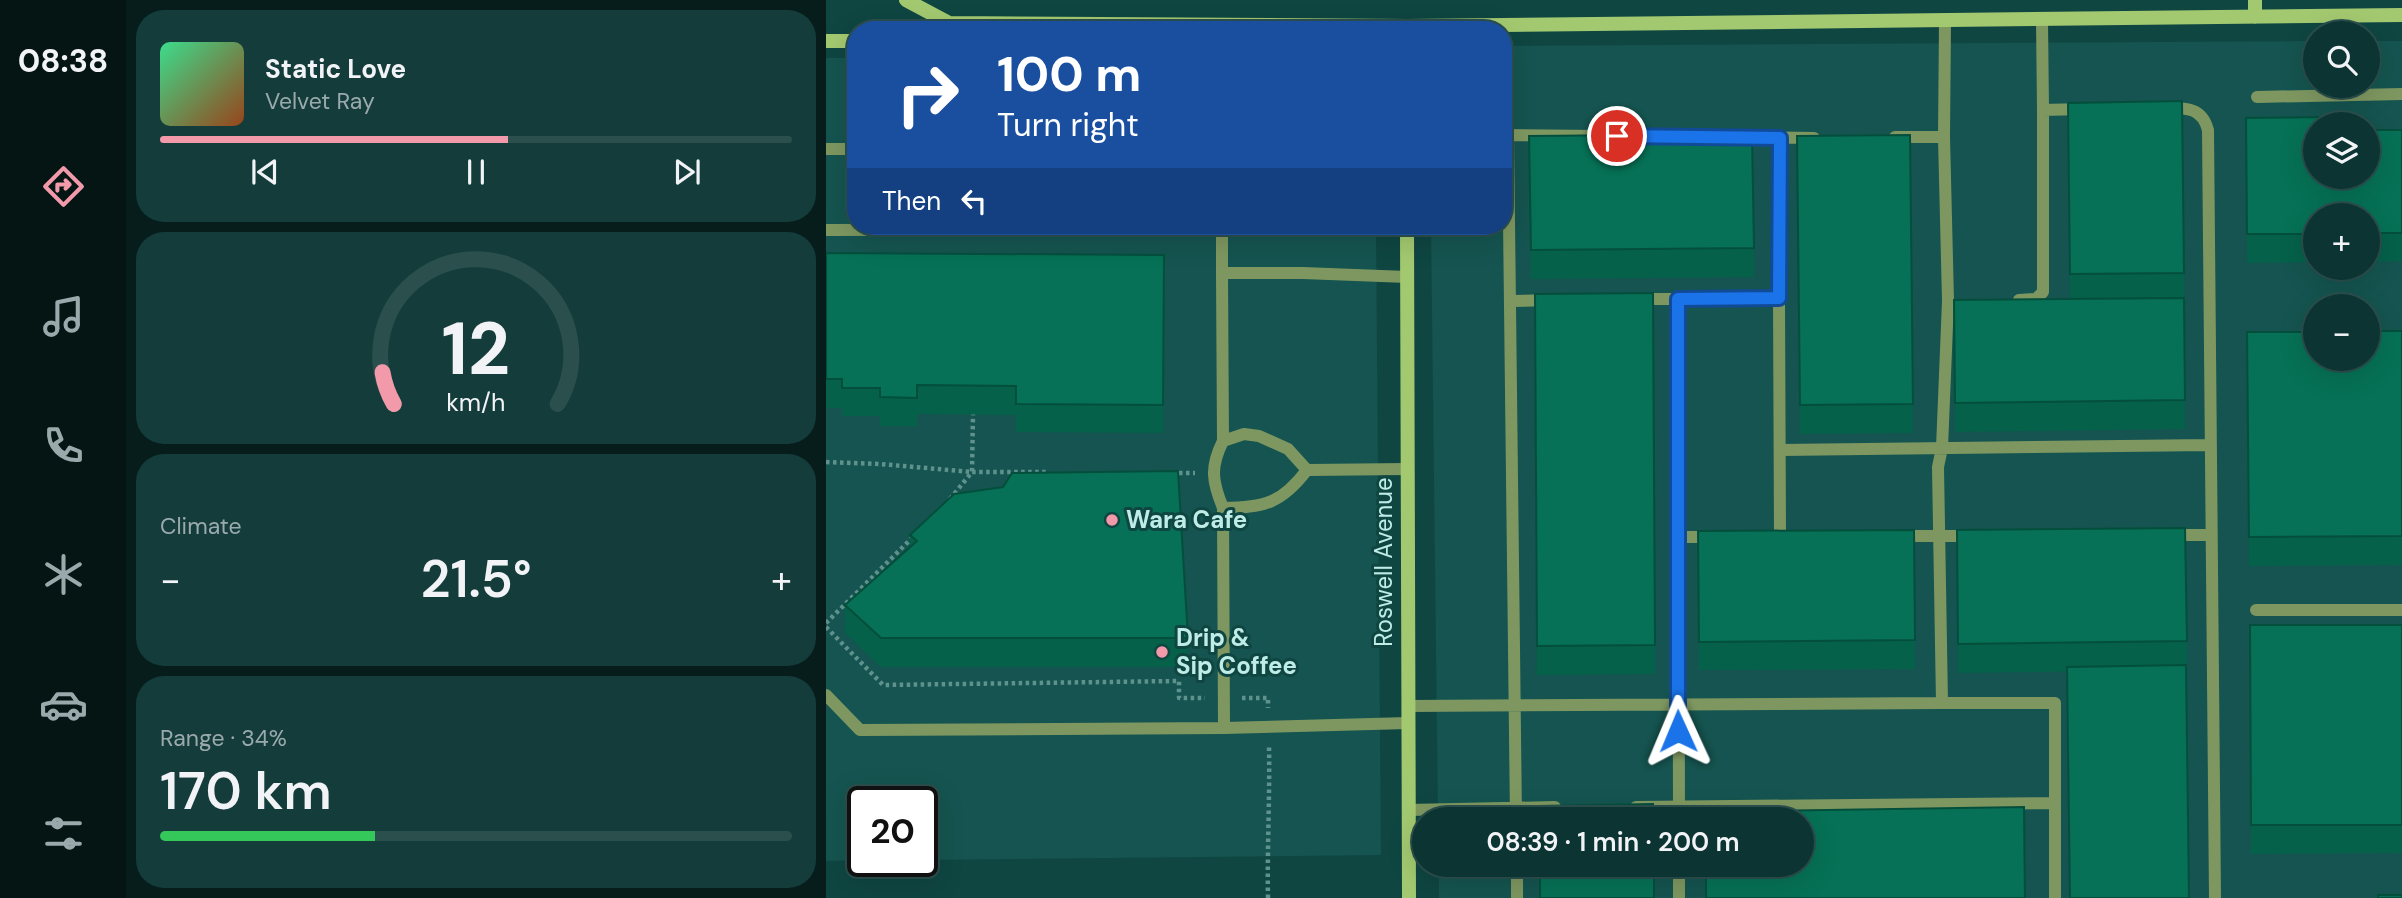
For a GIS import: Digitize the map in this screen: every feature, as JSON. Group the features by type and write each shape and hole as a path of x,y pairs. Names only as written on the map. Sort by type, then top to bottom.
{"main road":[{"path":"905,0 946,21"},
{"path":"2255,0 2255,18"},
{"path":"1512,27 2402,15"},
{"path":"826,41 847,41"},
{"name":"Roswell Avenue","path":"1407,235 1409,898"}],"lane":[{"path":"2011,300 2036,299 2043,292 2042,20"},
{"path":"1942,703 1938,467 1942,448 1954,301 1944,137 1945,21"},
{"path":"2257,97 2402,94"},
{"path":"2155,108 2191,109 2198,112 2208,130 2215,898"},
{"path":"2043,110 2099,109"},
{"path":"1512,135 1617,136"},
{"path":"1725,137 1821,138"},
{"path":"1877,137 1944,137"},
{"path":"1780,138 1781,537"},
{"path":"826,149 847,149"},
{"path":"826,230 847,230"},
{"path":"1222,235 1223,441 1214,460 1214,487 1223,508 1224,728"},
{"path":"1510,235 1516,807"},
{"path":"1223,274 1303,273 1407,277"},
{"path":"1622,300 1779,298"},
{"path":"1678,299 1679,807"},
{"path":"1512,301 1567,300"},
{"path":"1223,441 1244,434 1259,436 1288,449 1307,470 1407,469"},
{"path":"1780,450 2210,445"},
{"path":"1223,508 1246,508 1269,503 1291,491 1307,470"},
{"path":"2156,535 2210,535"},
{"path":"1886,536 1993,536"},
{"path":"1679,537 1730,537"},
{"path":"2256,611 2402,610"},
{"path":"826,695 860,730 1224,728 1408,723"},
{"path":"1408,706 2054,703 2055,898"},
{"path":"1814,809 2055,803"},
{"path":"1408,810 1412,810"},
{"path":"1517,877 1517,898"},
{"path":"1679,877 1679,898"}],"path":[{"path":"942,509 972,472 973,414"},
{"path":"826,462 972,472 1053,472"},
{"path":"1160,473 1214,473"},
{"path":"826,624 913,537"}],"shaded area":[{"path":"2303,41 2303,98 2380,98 2380,41 2402,41 2402,898 1439,898 1439,877 1814,877 1814,807 1438,807 1431,235 1512,235 1512,46"},
{"path":"826,58 847,58 847,235 1376,235 1381,855 938,860 938,786 847,786 847,860 826,861"}],"building":[{"path":"2182,101 2184,273 2070,274 2068,103"},
{"path":"2303,117 2303,189 2380,189 2380,130 2402,130 2402,233 2380,233 2380,203 2303,203 2303,234 2247,234 2246,118"},
{"path":"1752,134 1754,248 1531,250 1529,136"},
{"path":"1910,135 1913,404 1800,405 1797,136"},
{"path":"826,253 1164,255 1163,405 1016,404 1016,386 917,385 917,398 880,397 880,388 842,388 842,379 826,379"},
{"path":"1653,293 1655,645 1537,646 1535,294"},
{"path":"2184,298 2185,400 1955,403 1954,300"},
{"path":"2380,331 2402,331 2402,536 2249,537 2247,332 2303,332 2303,371 2380,371"},
{"path":"1178,471 1188,638 881,638 845,605 917,541 910,535 954,494 1003,487 1012,473"},
{"path":"2185,528 2187,641 1958,644 1957,530"},
{"path":"1914,530 1915,640 1699,642 1698,531"},
{"path":"2250,625 2402,625 2402,825 2251,825"},
{"path":"2186,665 2189,898 2070,898 2067,667"},
{"path":"1653,804 1653,807 1539,806"},
{"path":"2024,807 2025,898 1706,898 1706,877 1814,877 1814,810"},
{"path":"1540,877 1654,877 1654,898 1540,898"},
{"path":"2378,895 2402,895 2402,898 2378,898"}],"place":[{"name":"Wara Cafe","path":"1112,520"},
{"name":"Drip & Sip Coffee","path":"1162,652"}],"route":[{"path":"1617,136 1780,138 1779,298 1678,299 1678,731"}]}
